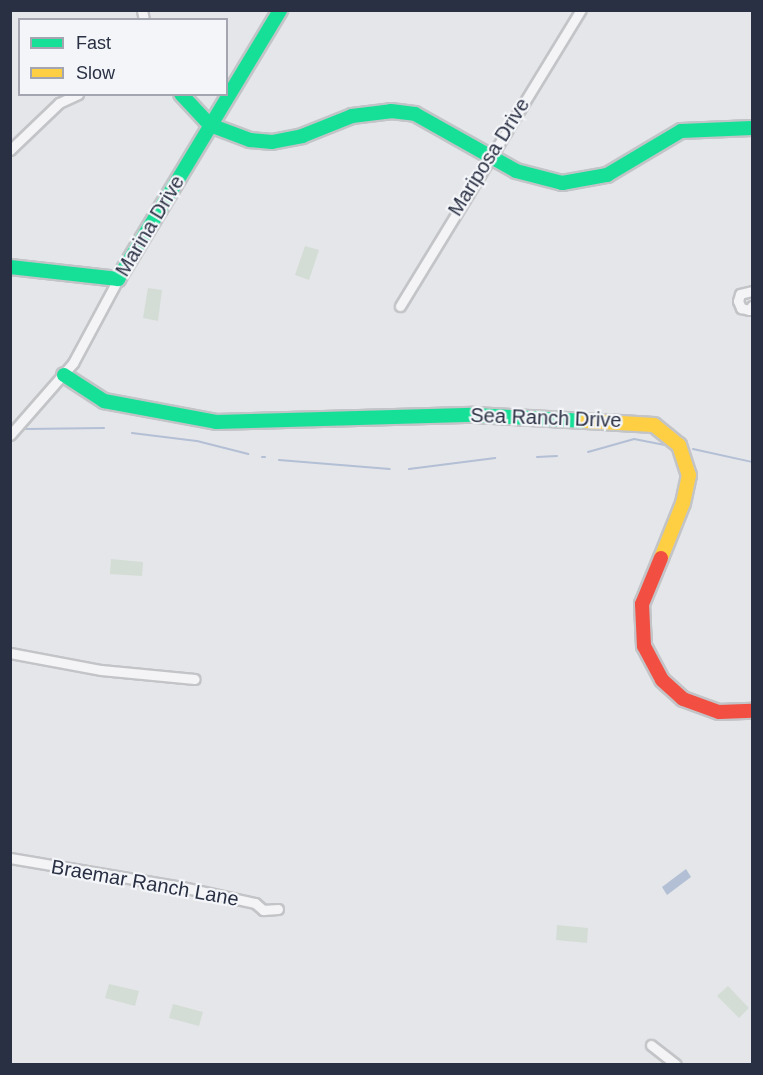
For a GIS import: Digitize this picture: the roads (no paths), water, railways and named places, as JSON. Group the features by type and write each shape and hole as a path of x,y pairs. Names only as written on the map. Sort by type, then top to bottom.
{"street":[{"name":"Marina Drive","path":"228,95 280,10"},
{"name":"Mariposa Drive","path":"400,306 581,10"},
{"path":"10,150 59,103 74,96"},
{"path":"183,96 210,125 250,140 285,141 352,116 391,111 431,120 529,177 575,183 629,165 681,131 753,128"},
{"name":"Marina Drive","path":"10,435 64,375 98,321 118,279 228,96"},
{"path":"10,267 118,279"},
{"path":"753,291 740,294 738,301 741,308 749,310 753,306"},
{"name":"Sea Ranch Drive","path":"64,375 93,396 112,403 216,422 474,415 654,425 679,445 689,475 683,503 642,604 644,646 662,680 683,699 719,712 753,711"},
{"path":"10,653 101,670 195,679"},
{"name":"Braemar Ranch Lane","path":"10,858 182,887 255,903 263,910 278,909"},
{"path":"651,1045 675,1065"}],"water":[{"path":"686,869 691,877 667,895 662,887"}],"waterway":[{"path":"26,429 104,428"},
{"path":"132,433 197,441 248,454"},
{"path":"588,452 634,439 671,446"},
{"path":"693,449 752,462"},
{"path":"537,457 557,456"},
{"path":"409,469 495,458"},
{"path":"279,460 390,469"}]}
